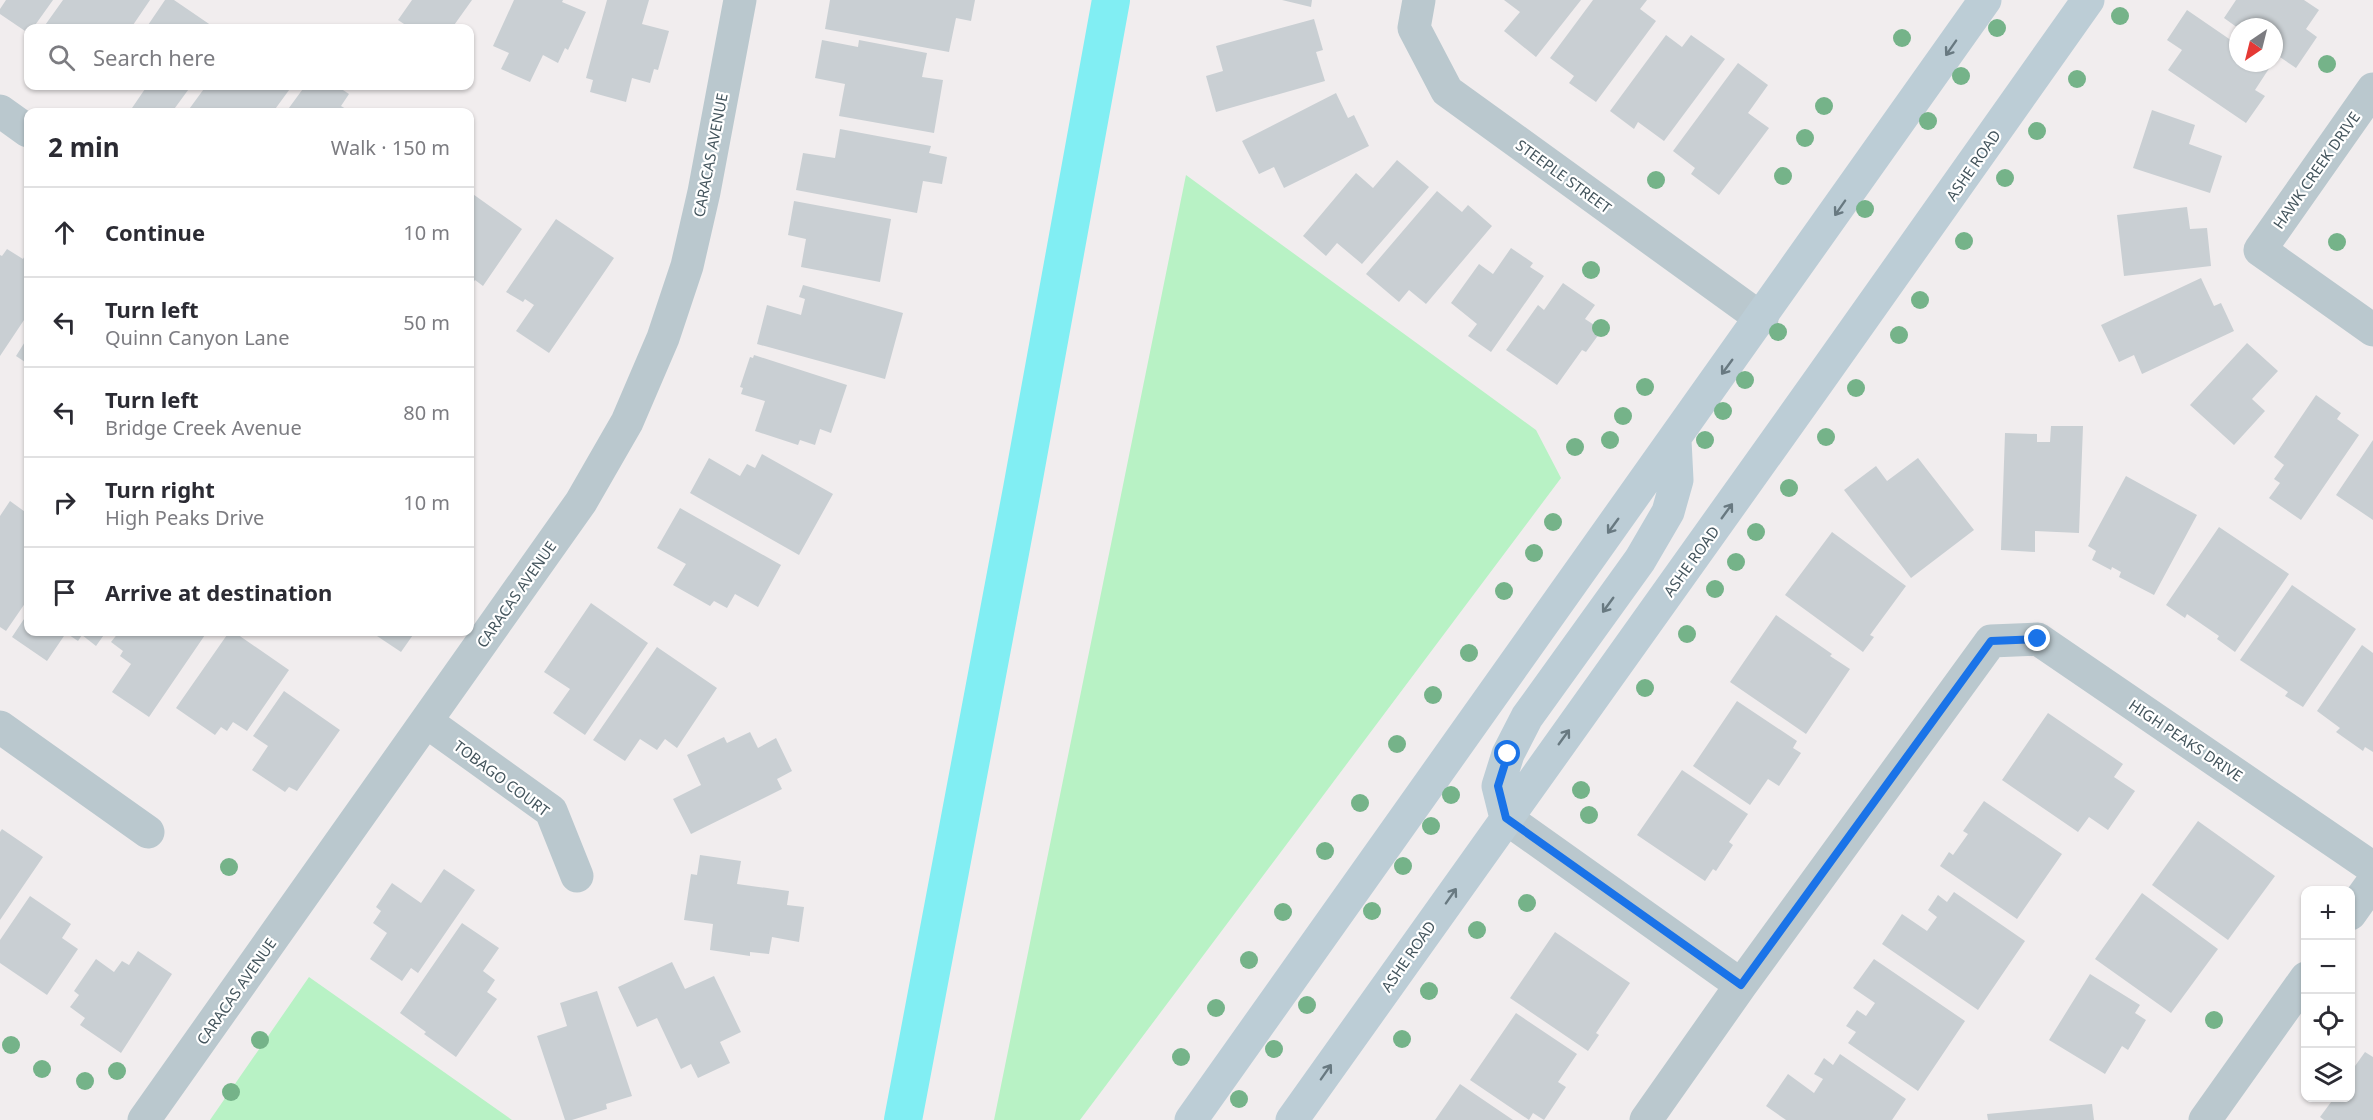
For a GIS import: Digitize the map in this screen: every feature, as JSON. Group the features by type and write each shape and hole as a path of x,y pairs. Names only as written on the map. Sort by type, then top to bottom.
{"street":[{"name":"CARACAS AVENUE","path":"144,1120 581,502 632,412 663,338 687,266 706,180 740,0"},
{"name":"STEEPLE STREET","path":"1419,0 1414,28 1447,91 1762,319"},
{"path":"1191,1120 1762,319 1985,0"},
{"name":"ASHE ROAD","path":"1292,1120 1829,369 2088,0"},
{"name":"HAWK CREEK DRIVE","path":"2373,90 2260,250 2373,330"},
{"path":"0,111 24,128"},
{"path":"1646,1120 1741,985 1506,818 1498,786 1508,754 1527,717 1640,560 1668,512 1677,480 1675,440"},
{"name":"HIGH PEAKS DRIVE","path":"1741,985 1991,641 2038,639 2373,868"},
{"name":"TOBAGO COURT","path":"427,722 551,811 577,876"},
{"path":"0,727 148,832"},
{"path":"2355,907 2373,882"},
{"path":"2205,1120 2301,985"}],"green space":[{"path":"1186,175 1536,430 1561,478 1080,1120 994,1120"},
{"path":"309,977 512,1120 210,1120"}],"building":[{"path":"6,0 53,0 36,24 24,24 24,30 0,14 0,9"},
{"path":"63,0 150,0 134,24 46,24"},
{"path":"165,0 174,0 209,24 149,24"},
{"path":"412,0 472,0 455,24 404,24 398,20"},
{"path":"514,0 563,0 562,2 586,12 568,50 565,48 558,63 543,55 530,82 501,69 509,53 493,46"},
{"path":"607,0 649,0 642,24 669,31 658,70 654,69 650,83 632,78 626,102 590,92 593,80 586,78"},
{"path":"830,0 975,0 971,21 956,18 949,52 825,29"},
{"path":"1282,0 1312,0 1311,7"},
{"path":"1504,0 1581,0 1536,57 1504,31 1520,12"},
{"path":"1593,0 1647,0 1640,9 1656,21 1596,102 1569,83 1574,76 1550,58"},
{"path":"2236,0 2304,0 2319,10 2306,29 2317,37 2296,68 2283,59 2283,18 2229,18 2229,22 2224,18"},
{"path":"2187,10 2229,39 2229,72 2267,72 2255,90 2265,96 2246,123 2168,70 2182,50 2167,40"},
{"path":"1314,19 1323,50 1316,52 1325,81 1216,112 1206,76 1223,71 1216,46"},
{"path":"1666,35 1682,47 1691,35 1725,59 1664,141 1638,122 1634,129 1610,111"},
{"path":"822,40 858,47 859,40 927,53 922,77 943,80 934,133 839,116 845,84 815,78"},
{"path":"1738,63 1768,85 1748,113 1769,128 1719,195 1691,174 1695,168 1673,151"},
{"path":"144,90 188,90 175,108 132,108"},
{"path":"203,90 289,90 276,108 190,108"},
{"path":"302,90 343,90 349,94 341,106 344,108 289,108"},
{"path":"1336,93 1348,118 1354,115 1369,146 1284,188 1274,167 1259,174 1242,141"},
{"path":"2152,110 2195,125 2189,144 2222,156 2210,193 2133,168"},
{"path":"840,129 931,146 929,153 947,157 942,184 923,181 917,213 796,190 803,153 835,158"},
{"path":"1397,160 1429,187 1362,264 1337,243 1326,256 1303,236 1356,173 1373,188"},
{"path":"1437,191 1462,212 1468,205 1492,226 1426,304 1409,290 1399,302 1366,274"},
{"path":"474,195 522,229 483,286 475,280"},
{"path":"794,201 891,219 880,282 801,267 806,239 788,235"},
{"path":"2187,207 2190,229 2207,228 2211,266 2124,276 2117,215"},
{"path":"556,219 614,258 549,353 516,331 534,305 525,299 523,302 506,292"},
{"path":"1511,248 1533,263 1530,267 1544,276 1491,352 1468,336 1477,324 1451,303 1479,264 1493,274"},
{"path":"7,249 23,259 24,257 24,320 0,356 0,255 2,256"},
{"path":"2201,278 2214,306 2221,303 2234,331 2142,374 2134,355 2119,362 2101,325"},
{"path":"1563,283 1595,305 1585,319 1602,330 1586,352 1582,350 1557,385 1506,350 1538,305 1544,310"},
{"path":"803,285 903,313 885,379 757,344 767,305 801,315 805,299 799,297"},
{"path":"24,343 24,361 16,356"},
{"path":"2247,343 2278,371 2252,399 2265,411 2234,445 2190,405"},
{"path":"754,355 847,385 831,433 820,429 815,445 800,440 798,445 755,431 765,401 741,394 743,388 740,387 750,357 753,358"},
{"path":"2316,395 2341,413 2337,419 2359,435 2301,520 2269,498 2280,483 2274,479 2284,465 2274,457"},
{"path":"2051,426 2083,426 2079,533 2035,531 2035,552 2001,550 2005,433 2037,434 2037,442 2050,442"},
{"path":"2373,440 2373,520 2336,495"},
{"path":"762,454 833,494 799,555 690,493 709,458 740,476 747,464 755,468"},
{"path":"1918,458 1974,530 1911,578 1844,490 1876,466 1887,481"},
{"path":"2126,476 2197,515 2154,595 2119,577 2121,572 2112,567 2111,570 2092,560 2096,551 2088,546"},
{"path":"10,501 24,511 24,605 6,631 0,627 0,516"},
{"path":"680,508 781,565 758,607 735,594 727,608 714,601 710,606 673,585 686,564 657,548"},
{"path":"2219,527 2289,574 2235,652 2217,639 2219,636 2187,614 2185,618 2166,605"},
{"path":"1832,532 1906,586 1870,635 1874,637 1863,652 1785,595"},
{"path":"2292,585 2356,629 2303,707 2285,696 2288,692 2240,660"},
{"path":"591,603 648,643 585,735 553,713 570,689 544,672"},
{"path":"1776,615 1850,669 1806,734 1730,682"},
{"path":"24,619 24,636 64,636 47,661 12,637"},
{"path":"70,636 81,636 78,641"},
{"path":"83,636 103,636 96,646"},
{"path":"116,636 204,636 149,717 112,692 131,664 120,656 123,651 111,642"},
{"path":"226,636 240,636 289,670 247,731 233,722 227,731 221,727 215,735 176,708"},
{"path":"377,636 412,636 401,652"},
{"path":"2362,645 2373,653 2373,752 2365,747 2363,751 2336,732 2340,728 2317,711"},
{"path":"657,647 717,688 677,748 665,739 657,750 640,739 625,761 593,740"},
{"path":"284,691 340,730 297,791 289,787 285,792 252,770 268,746 253,736"},
{"path":"1737,701 1797,741 1793,748 1801,753 1779,786 1768,779 1750,805 1693,766"},
{"path":"2048,713 2123,764 2114,777 2135,791 2108,830 2089,817 2078,832 2002,780"},
{"path":"750,732 758,748 776,738 792,771 777,779 782,789 691,834 673,799 701,785 687,755 724,737 727,743"},
{"path":"1682,770 1748,814 1729,842 1733,845 1716,871 1713,869 1705,881 1637,835"},
{"path":"1984,801 2062,854 2017,919 1940,866 1949,852 1953,855 1968,834 1963,831"},
{"path":"2198,821 2275,876 2228,940 2152,885"},
{"path":"2,829 43,857 0,920 0,832"},
{"path":"700,855 741,861 737,884 789,891 787,905 804,907 799,942 772,937 769,954 750,952 750,956 710,950 713,924 684,920 691,874 697,875"},
{"path":"444,869 475,890 418,973 411,968 402,981 370,959 387,933 373,923 381,911 376,907 392,883 421,903"},
{"path":"1954,892 2025,941 1978,1010 1882,944 1902,914 1927,931 1937,917 1928,910 1938,895 1947,902"},
{"path":"2142,893 2218,949 2171,1013 2095,959"},
{"path":"30,896 71,924 62,938 78,949 47,995 0,963 0,940"},
{"path":"462,923 499,948 483,971 495,980 487,992 497,999 456,1057 400,1013"},
{"path":"1555,932 1630,983 1596,1033 1599,1035 1588,1051 1510,998"},
{"path":"138,951 172,974 121,1053 80,1025 85,1018 70,1007 79,995 74,991 96,959 114,972 122,961 129,965"},
{"path":"1874,959 1965,1021 1918,1091 1848,1043 1856,1032 1846,1026 1857,1010 1866,1016 1875,1003 1853,988"},
{"path":"672,962 685,989 714,976 741,1032 720,1042 730,1063 698,1078 691,1064 681,1069 657,1018 637,1027 618,987"},
{"path":"2090,974 2140,1005 2135,1013 2146,1020 2128,1050 2122,1046 2105,1074 2049,1040"},
{"path":"597,991 632,1096 606,1104 607,1109 565,1120 537,1036 567,1026 560,1003"},
{"path":"1516,1013 1577,1054 1558,1082 1566,1087 1544,1120 1533,1113 1529,1120 1470,1080"},
{"path":"2365,1052 2373,1057 2373,1120 2324,1120 2320,1117 2331,1102 2355,1102 2355,1066"},
{"path":"1840,1054 1906,1099 1892,1120 1786,1120 1766,1106 1788,1074 1814,1093 1823,1079 1814,1074 1824,1058 1833,1065"},
{"path":"1460,1084 1513,1120 1435,1120"},
{"path":"2092,1104 2094,1120 1988,1120 1987,1114"}],"waterway":[{"path":"903,1120 1111,0"}],"route":[{"path":"1508,754 1498,786 1506,818 1741,985 1991,641 2038,639"}]}
